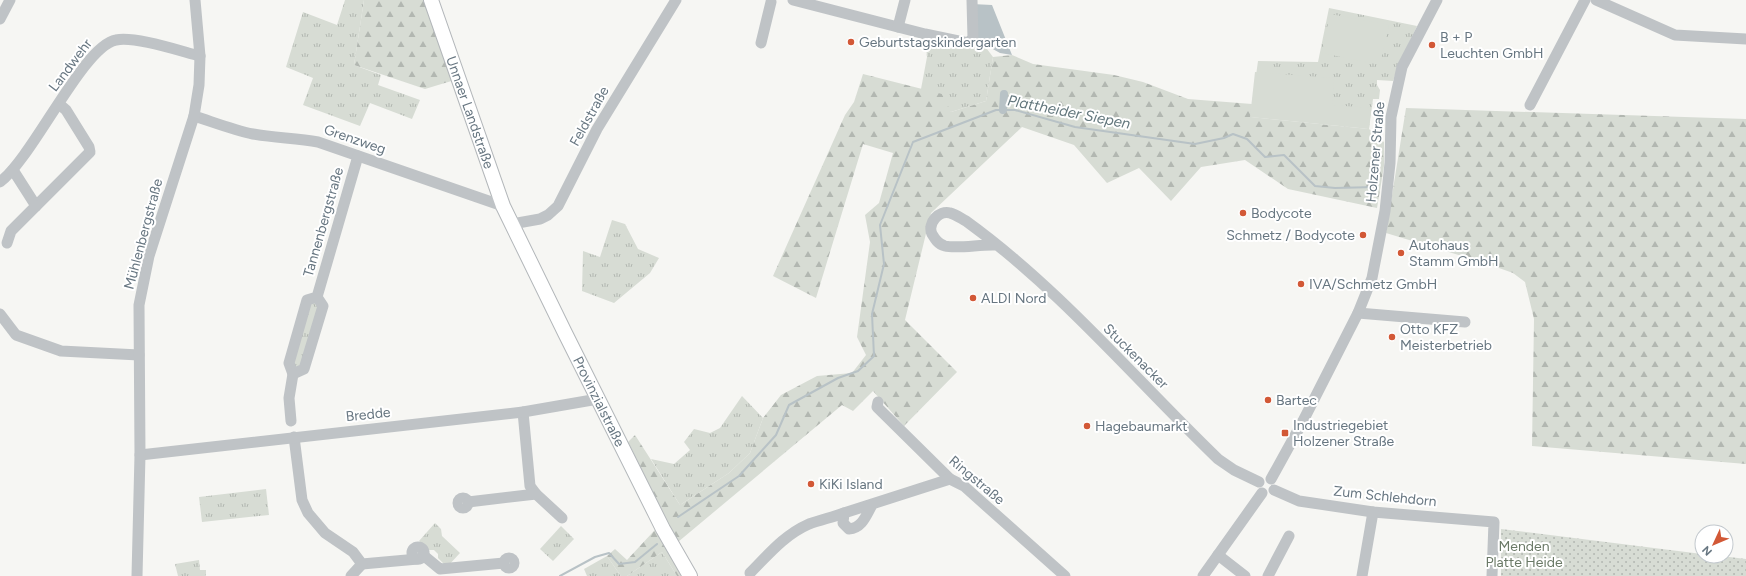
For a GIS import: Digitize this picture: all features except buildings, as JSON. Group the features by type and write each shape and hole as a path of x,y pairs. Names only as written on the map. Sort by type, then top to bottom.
{"main road":[{"name":"Unnaer Landstraße","path":"431,0 503,206 512,224"},
{"name":"Provinzialstraße","path":"512,224 663,529 690,576"}],"street":[{"path":"0,19 10,0"},
{"name":"Mühlenbergstraße","path":"137,576 140,455 139,305 143,283 159,224 194,116 199,85 200,56 195,0"},
{"name":"Feldstraße","path":"512,224 548,216 558,206 597,129 676,0"},
{"path":"794,0 898,27 968,43 973,38 972,0"},
{"path":"898,27 905,0"},
{"name":"Holzener Straße","path":"1272,484 1358,312 1372,278 1385,212 1390,163 1391,117 1402,67 1437,0"},
{"path":"1530,105 1585,0"},
{"path":"1596,0 1674,35 1746,39"},
{"path":"761,43 770,1"},
{"name":"Landwehr","path":"0,182 13,170 91,58 106,43 124,39 200,56"},
{"path":"7,243 11,231 90,152 89,147 66,110 60,104"},
{"name":"Grenzweg","path":"194,116 250,133 318,142 503,206"},
{"name":"Tannenbergstraße","path":"293,374 304,369 323,306 317,297 358,156"},
{"path":"13,170 36,206"},
{"name":"Stuckenacker","path":"996,245 944,246 936,241 931,231 933,220 941,214 950,213 964,220 996,245 1006,250 1058,299 1218,459 1260,488"},
{"name":"Tannenbergstraße","path":"291,421 289,398 293,374 289,363 307,300 317,297"},
{"path":"1358,312 1465,322"},
{"path":"0,314 16,335 61,351 139,355"},
{"name":"Bredde","path":"140,455 523,412 598,399"},
{"name":"Ringstraße","path":"878,402 877,407 950,479 964,486 1065,576"},
{"path":"523,412 528,481 536,494 562,518"},
{"path":"294,437 302,500 308,513 325,533 353,552 362,564"},
{"path":"1203,576 1218,555 1265,478 1272,484 1269,494 1260,488"},
{"path":"750,573 780,542 796,531 810,524 950,479"},
{"name":"Zum Schlehdorn","path":"1272,484 1299,501 1373,512 1494,522 1492,576"},
{"path":"468,502 536,494"},
{"path":"844,513 843,523 849,529 856,528 864,521 872,505"},
{"path":"1362,576 1373,512"},
{"path":"1268,576 1289,536"},
{"path":"1218,555 1245,576"},
{"path":"351,576 362,564 421,557 440,569 504,563"}],"green space":[{"path":"345,0 364,0 354,65 381,75 378,85 420,100 412,119 370,103 360,126 303,105 313,78 286,67 303,12 337,25"},
{"path":"364,0 431,0 458,79 425,89 354,65"},
{"path":"1329,8 1417,26 1398,66 1393,81 1377,80 1377,85 1380,90 1379,99 1373,99 1369,129 1252,104 1258,61 1318,62"},
{"path":"1330,14 1389,25 1380,65 1322,53"},
{"path":"925,34 973,38 987,49 993,57 986,101 951,112 921,89 927,57"},
{"path":"1012,55 1033,64 1114,75 1143,82 1188,99 1252,104 1251,117 1369,129 1384,142 1384,166 1377,208 1288,189 1245,160 1201,167 1171,201 1139,168 1107,183 1074,145 1022,127 931,213 905,320 957,372 904,426 873,391 853,411 842,405 678,542 668,548 681,576 677,576 662,552 627,576 621,576 607,556 615,549 627,560 665,519 628,442 635,435 680,505 729,473 750,453 763,418 781,395 817,376 852,373 866,355 857,337 870,242 865,215 879,203 893,153 863,144 816,298 773,276 845,115 854,102 863,74 942,94 951,112 986,101 993,57"},
{"path":"1255,72 1334,78 1332,105 1371,108 1369,129 1250,117"},
{"path":"1406,108 1746,119 1746,464 1532,446 1534,319 1525,282 1513,273 1485,263 1386,233"},
{"path":"612,220 625,224 638,249 659,258 650,273 614,303 582,291 583,251 600,257"},
{"path":"317,299 321,306 303,368 294,372 290,363 309,302"},
{"path":"742,396 763,418 750,453 729,473 680,505 651,459 674,464 690,450 684,442 694,429 710,433 720,428"},
{"path":"266,489 269,515 202,522 199,497"},
{"path":"435,523 441,529 442,536 460,553 447,567 438,558 438,554 434,550 429,550 419,541"},
{"path":"561,526 574,539 553,561 540,549"},
{"name":"Menden Platte Heide","path":"1501,529 1694,553 1694,564 1734,564 1734,558 1746,559 1746,576 1501,576"},
{"path":"662,552 677,576 627,576"},
{"path":"607,556 621,576 587,576 584,569"},
{"path":"199,560 200,570 206,570 206,576 178,576 175,564"}],"shaded area":[{"path":"972,4 992,5 1012,55 1000,53 973,38"}],"waterway":[{"path":"1003,110 1004,94"},
{"name":"Plattheider Siepen","path":"678,517 739,476 776,435 789,405 838,378 858,371 874,356 872,314 884,264 880,225 913,142 996,110 1015,110 1075,127 1195,144 1224,138 1233,134 1247,139 1265,157 1284,155 1315,186 1335,188 1375,187"},
{"name":"Plattheider Siepen","path":"560,576 595,557 609,553 619,564 635,562 657,544"}],"place":[{"name":"Geburtstagskindergarten","path":"851,42"},
{"name":"B + P Leuchten GmbH","path":"1432,45"},
{"name":"Bodycote","path":"1243,213"},
{"name":"Schmetz / Bodycote","path":"1363,235"},
{"name":"Autohaus Stamm GmbH","path":"1401,253"},
{"name":"IVA/Schmetz GmbH","path":"1301,284"},
{"name":"ALDI Nord","path":"973,298"},
{"name":"Otto KFZ Meisterbetrieb","path":"1392,337"},
{"name":"Bartec","path":"1268,400"},
{"name":"Hagebaumarkt","path":"1087,426"},
{"name":"Industriegebiet Holzener Straße","path":"1285,433"},
{"name":"KiKi Island","path":"811,484"}]}
